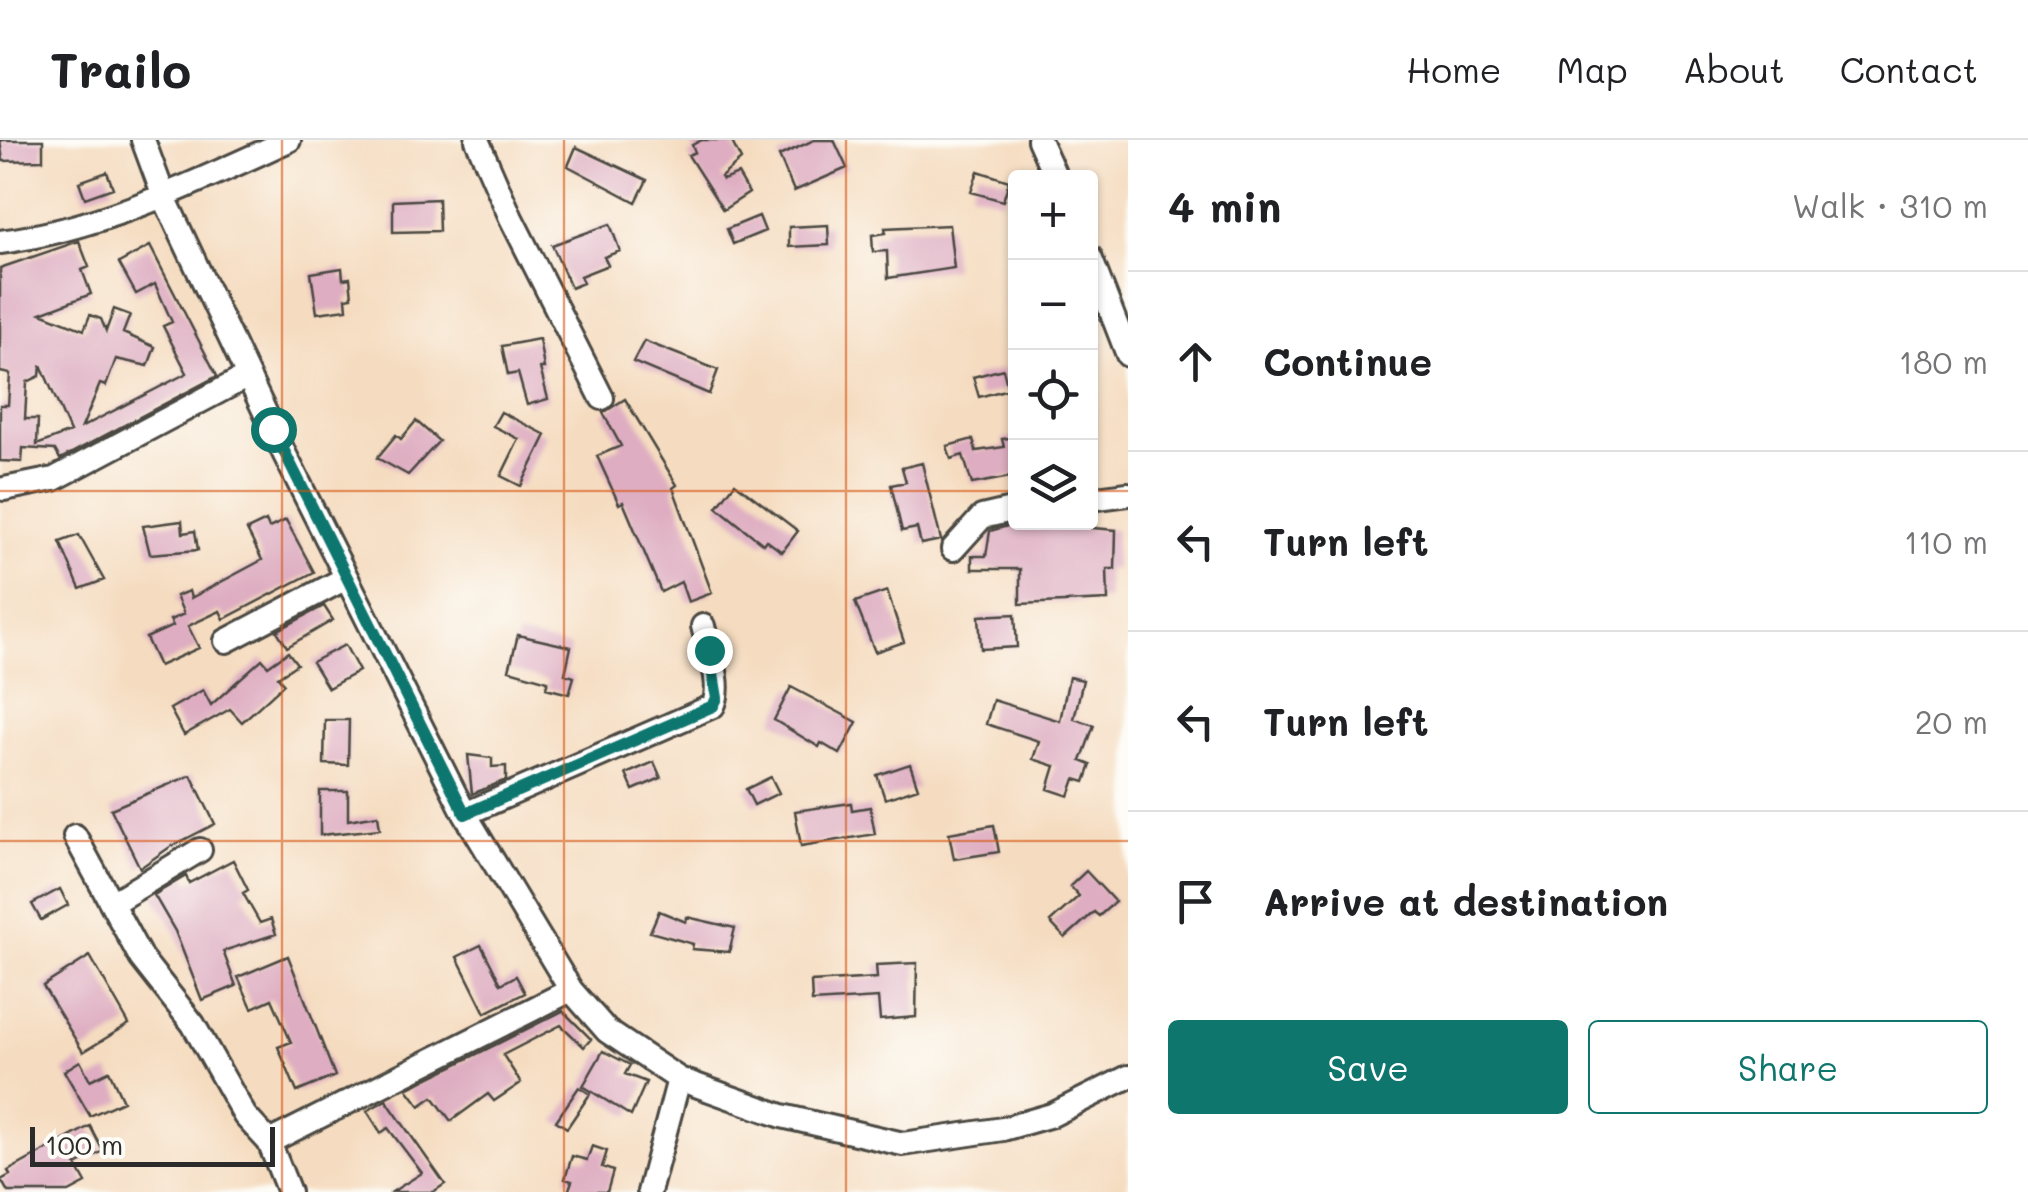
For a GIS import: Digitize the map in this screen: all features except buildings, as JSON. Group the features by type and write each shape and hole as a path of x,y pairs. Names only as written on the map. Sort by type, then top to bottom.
{"street":[{"path":"143,140 164,196 248,376 465,814 572,990 606,1031 679,1080 782,1116 903,1144 1003,1129 1052,1115 1128,1077"},
{"path":"0,242 44,236 164,196 288,140"},
{"path":"477,140 602,398"},
{"path":"1039,140 1052,170"},
{"path":"1092,260 1122,316 1128,355"},
{"path":"4,489 54,479 248,376"},
{"path":"1098,498 1128,494"},
{"path":"953,549 982,517 1008,511"},
{"path":"226,641 346,578"},
{"path":"465,814 713,706 717,698 703,626"},
{"path":"75,836 150,972 193,1024 245,1116 269,1142 290,1192"},
{"path":"112,903 200,850"},
{"path":"269,1142 572,990"},
{"path":"650,1192 679,1080"}],"route":[{"path":"273,429 465,814 713,706 717,698 709,650"}]}
